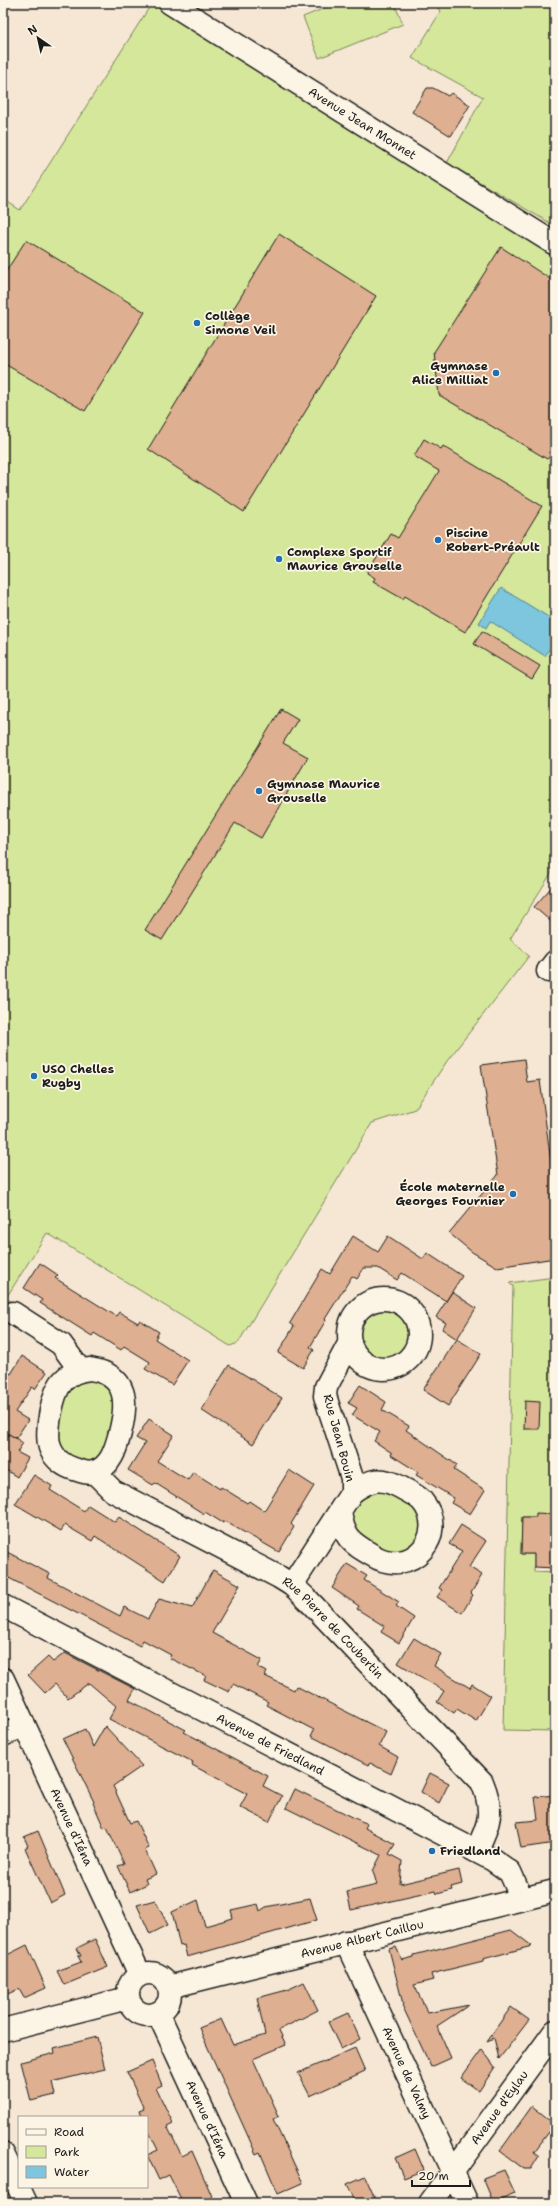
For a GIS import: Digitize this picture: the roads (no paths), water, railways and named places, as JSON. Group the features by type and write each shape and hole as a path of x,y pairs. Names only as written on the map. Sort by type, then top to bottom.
{"street":[{"name":"Avenue Jean Monnet","path":"170,3 555,244"},
{"path":"13,1313 61,1344 80,1370"},
{"name":"Rue Jean Bouin","path":"350,1342 326,1387 325,1396 352,1478 352,1492"},
{"path":"80,1370 100,1370 110,1376 120,1387 125,1399 124,1416 113,1454 108,1464 94,1472 82,1472 69,1468 57,1459 49,1445 48,1427 58,1389 62,1381 80,1370"},
{"name":"Rue Pierre de Coubertin","path":"94,1472 113,1491 292,1585 478,1776 488,1800 489,1822 488,1829 476,1851"},
{"name":"Rue Jean Bouin","path":"292,1585 352,1492 364,1484 383,1480 390,1481 415,1495 428,1511 431,1528 429,1539 416,1556 399,1563 390,1563 379,1560 348,1539 343,1529 340,1512"},
{"name":"Avenue de Friedland","path":"3,1606 476,1851 510,1872 522,1899"},
{"name":"Avenue d'Iéna","path":"3,1679 140,1975"},
{"path":"3,1734 24,1725"},
{"name":"Avenue Albert Caillou","path":"169,1987 555,1891"},
{"name":"Avenue de Valmy","path":"346,1942 468,2203"},
{"path":"154,1973 160,1976 169,1987 169,1999 163,2010 158,2013 145,2015 139,2013 134,2009 128,1998 132,1982 140,1975 154,1973"},
{"path":"3,2030 128,1998"},
{"name":"Avenue d'Iéna","path":"158,2013 246,2203"},
{"name":"Avenue d'Eylau","path":"430,2203 555,2032"},
{"path":"3,2154 18,2186"},
{"path":"19,2188 26,2203"}],"water":[{"path":"501,588 555,621 555,640 545,656 490,621 486,628 479,623"}],"place":[{"name":"Collège Simone Veil","path":"197,323"},
{"name":"Gymnase Alice Milliat","path":"496,373"},
{"name":"Piscine Robert-Préault","path":"438,540"},
{"name":"Complexe Sportif Maurice Grouselle","path":"279,559"},
{"name":"Gymnase Maurice Grouselle","path":"259,791"},
{"name":"USO Chelles Rugby","path":"34,1076"},
{"name":"École maternelle Georges Fournier","path":"513,1194"},
{"name":"Friedland","path":"432,1851"}]}
